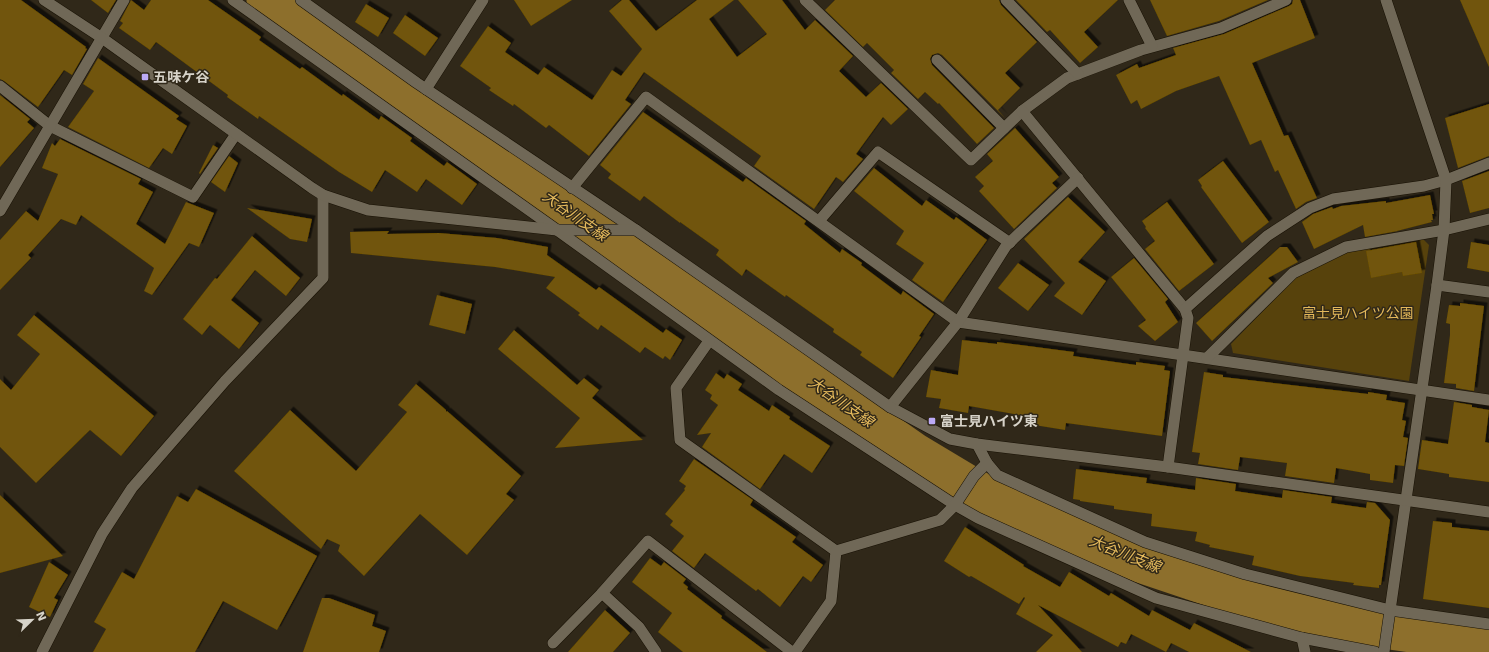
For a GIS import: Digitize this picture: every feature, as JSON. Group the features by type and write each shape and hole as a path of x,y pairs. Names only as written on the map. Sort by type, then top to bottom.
{"street":[{"path":"44,0 102,38 312,188 323,194 368,210 558,230 636,230"},
{"path":"0,211 124,0"},
{"path":"233,0 558,230 709,341 779,390 958,501 978,518 1156,598 1302,638 1375,652"},
{"path":"301,0 316,5 426,89 636,230 890,407 950,438 977,444 1168,467 1489,512"},
{"path":"426,89 483,0"},
{"path":"807,0 971,160 1022,111 1067,78 1152,46 1221,28 1286,0"},
{"path":"1006,0 1078,74"},
{"path":"1129,0 1152,46"},
{"path":"1385,647 1437,284 1444,230 1446,180 1386,0"},
{"path":"937,60 1004,128"},
{"path":"0,86 50,126 193,197 236,134"},
{"path":"572,188 646,97 958,322 1489,400"},
{"path":"1022,111 1185,309 1188,318 1168,467"},
{"path":"819,221 878,152 1010,243"},
{"path":"1185,309 1267,236 1310,208 1333,199 1424,186 1446,180 1489,163"},
{"path":"890,407 958,322 1006,246 1078,178"},
{"path":"42,652 102,534 132,488 225,381 323,278 323,194"},
{"path":"1207,358 1293,273 1346,247 1444,230 1489,219"},
{"path":"1437,284 1489,292"},
{"path":"709,341 676,388 680,440 836,551"},
{"path":"977,444 987,463 997,475 1145,542 1245,574 1390,614 1489,624"},
{"path":"836,551 940,520 958,501 974,476 987,463"},
{"path":"553,643 602,593 648,541 792,652"},
{"path":"795,652 831,601 836,551"},
{"path":"602,593 639,626 656,652"},
{"path":"1302,638 1305,652"}],"green space":[{"name":"富士見ハイツ公園","path":"1423,239 1429,245 1409,381 1233,353 1231,344 1295,278 1348,251"}],"building":[{"path":"0,0 21,0 87,49 72,75 64,70 38,107 0,79"},
{"path":"91,0 116,0 108,13"},
{"path":"131,0 144,10 151,0 208,0 261,37 259,40 300,69 302,67 342,96 343,94 379,120 381,116 412,138 410,141 444,166 447,162 477,184 462,205 426,179 417,192 385,170 372,192 339,172 259,116 258,119 156,42 150,50 119,28 123,23 120,21"},
{"path":"514,0 572,0 531,26"},
{"path":"622,0 629,0 656,31 697,0 734,0 709,19 737,57 767,34 738,0 782,0 805,30 815,20 853,56 839,71 866,97 881,83 908,109 891,125 883,117 856,154 863,159 843,182 836,177 814,209 754,166 761,156 644,72 625,100 631,104 589,156 549,125 546,128 514,104 513,106 489,90 491,88 460,66 488,26 511,43 505,52 538,75 544,67 592,100 612,70 621,76 642,49 609,11"},
{"path":"835,0 999,0 1001,5 1037,42 1005,73 1020,88 998,110 1005,118 942,55 938,53 932,55 930,59 932,65 994,128 977,144 939,103 938,104 925,92 918,99 891,73 894,70 867,43 863,47 825,10"},
{"path":"1016,0 1118,0 1084,32 1098,47 1080,63 1050,30 1047,32"},
{"path":"1150,0 1268,0 1219,21 1167,36"},
{"path":"1293,0 1300,0 1315,38 1252,63 1284,136 1288,135 1317,198 1306,202 1296,209 1278,170 1275,172 1261,140 1250,145 1219,76 1176,91 1141,109 1137,100 1131,104 1116,75 1137,64 1139,68 1176,55 1173,48 1224,34 1289,6 1292,4"},
{"path":"1460,0 1489,0 1489,67"},
{"path":"366,4 389,18 378,37 355,22"},
{"path":"405,15 438,38 425,56 393,33"},
{"path":"98,58 179,116 176,119 187,126 172,154 163,148 149,168 68,127 94,91 83,84"},
{"path":"0,95 30,119 27,122 34,128 0,167"},
{"path":"1489,104 1489,156 1458,168 1445,118"},
{"path":"643,112 743,182 746,178 806,221 804,224 840,253 842,249 862,263 861,265 901,295 903,291 934,314 919,336 921,337 893,378 860,355 862,352 833,332 834,329 786,295 785,297 746,269 742,276 716,255 719,250 644,196 640,201 608,178 611,174 600,165"},
{"path":"1015,128 1059,177 1052,183 1057,188 1014,229 979,191 984,186 975,177 993,161 987,154"},
{"path":"60,139 141,179 138,184 153,192 136,224 165,244 186,202 214,213 199,247 189,243 152,295 144,291 154,268 81,215 76,225 61,219 28,255 31,258 0,290 0,240 26,211 38,221 58,174 42,168 52,143 55,146"},
{"path":"213,145 218,148 200,174 199,173"},
{"path":"229,156 238,163 225,192 211,182"},
{"path":"1223,161 1269,222 1242,243 1201,187 1202,186 1198,180"},
{"path":"874,168 922,206 926,200 954,220 956,217 987,240 943,302 912,280 924,263 896,244 904,231 854,191"},
{"path":"1489,171 1489,208 1470,213 1462,181"},
{"path":"1430,195 1434,214 1432,214 1432,222 1398,231 1365,237 1363,225 1314,249 1302,222 1313,214 1332,207 1333,209 1341,206 1386,201 1386,203"},
{"path":"1068,197 1105,232 1078,262 1106,281 1082,315 1054,296 1065,283 1024,239"},
{"path":"1167,202 1214,264 1179,291 1145,249 1155,241 1145,228 1146,227 1142,221"},
{"path":"247,208 312,219 307,242 290,239"},
{"path":"389,231 387,234 439,233 497,238 548,247 547,255 596,290 599,287 663,333 666,329 682,340 670,360 665,356 663,359 645,347 640,353 601,325 598,330 578,315 580,313 546,288 555,277 495,267 351,253 350,232"},
{"path":"252,236 300,278 286,296 255,270 231,300 259,323 239,349 210,325 202,335 183,319 215,278 217,279"},
{"path":"1416,242 1422,273 1403,276 1402,272 1371,278 1366,251"},
{"path":"1471,242 1489,245 1489,272 1467,268"},
{"path":"1280,247 1287,247 1298,262 1268,278 1273,283 1212,341 1196,323"},
{"path":"1134,258 1168,299 1165,302 1178,322 1155,341 1138,326 1146,320 1111,277"},
{"path":"1018,263 1049,285 1028,311 998,288"},
{"path":"437,295 472,304 465,334 429,325"},
{"path":"1460,303 1484,306 1474,391 1456,388 1456,384 1444,383 1450,335 1450,324 1446,323 1449,305 1460,306"},
{"path":"34,315 154,416 121,456 90,430 36,483 0,447 0,379 11,390 40,354 17,335"},
{"path":"514,330 577,385 584,378 599,390 592,398 643,440 555,448 580,418 498,349"},
{"path":"962,340 997,344 997,342 1074,352 1073,356 1136,365 1136,362 1165,366 1164,370 1170,371 1162,436 1066,423 1065,430 1034,425 1035,419 1031,419 1031,417 969,406 968,413 939,408 941,399 926,397 931,370 958,375"},
{"path":"1204,372 1223,375 1223,377 1368,394 1368,392 1387,395 1386,400 1405,403 1402,420 1406,421 1403,437 1408,438 1404,466 1395,465 1393,483 1370,480 1370,474 1336,468 1334,483 1285,476 1287,463 1240,457 1238,470 1198,464 1200,453 1192,452"},
{"path":"716,373 724,379 727,374 742,384 738,390 769,411 772,405 790,417 789,419 830,446 812,473 784,454 760,489 702,447 711,433 697,435 718,405 710,399 712,395 705,390"},
{"path":"416,384 446,410 446,412 447,411 521,476 506,494 514,500 467,555 420,514 364,576 338,551 340,545 327,539 321,549 234,471 290,410 356,471 407,412 398,405"},
{"path":"1454,402 1489,410 1485,442 1489,443 1489,482 1449,477 1449,474 1418,469 1422,440 1448,444"},
{"path":"694,459 753,500 750,505 796,537 792,542 823,565 811,582 803,576 780,607 758,589 756,591 705,553 694,568 672,551 684,536 670,525 673,521 665,514 685,490 684,489 686,486 679,481"},
{"path":"1076,469 1147,478 1146,483 1195,490 1196,478 1236,484 1235,491 1282,498 1283,490 1332,497 1331,503 1366,508 1367,502 1375,503 1390,520 1381,585 1379,585 1379,588 1353,585 1354,583 1300,576 1252,565 1254,556 1209,547 1210,545 1195,541 1197,532 1151,526 1152,514 1114,509 1114,506 1073,499"},
{"path":"196,489 317,556 277,630 223,601 195,652 93,652 106,629 94,622 122,572 134,579 177,496 188,502"},
{"path":"0,495 63,556 0,573"},
{"path":"1433,521 1452,523 1452,527 1489,531 1489,608 1423,599"},
{"path":"965,527 1024,565 1023,566 1060,587 1069,572 1109,596 1111,593 1149,616 1152,610 1190,630 1194,623 1251,652 1189,652 1171,643 1166,652 1131,634 1126,644 1121,642 1118,647 1038,605 1082,652 1036,652 1053,635 1016,614 1025,598 1024,597 1019,604 971,576 969,577 944,561"},
{"path":"650,558 661,566 664,562 686,579 683,583 688,587 687,589 722,616 721,618 767,652 683,652 658,632 672,613 632,582"},
{"path":"49,562 68,575 54,598 58,600 50,617 29,607"},
{"path":"322,598 329,598 375,615 372,626 386,631 379,652 303,652"},
{"path":"605,610 630,633 613,652 568,652"}],"waterway":[{"name":"大谷川支線","path":"267,0 914,453 984,495 1140,562 1250,599 1323,617 1369,626 1489,643"}],"place":[{"name":"五味ケ谷","path":"145,77"},
{"name":"富士見ハイツ東","path":"932,421"}]}
